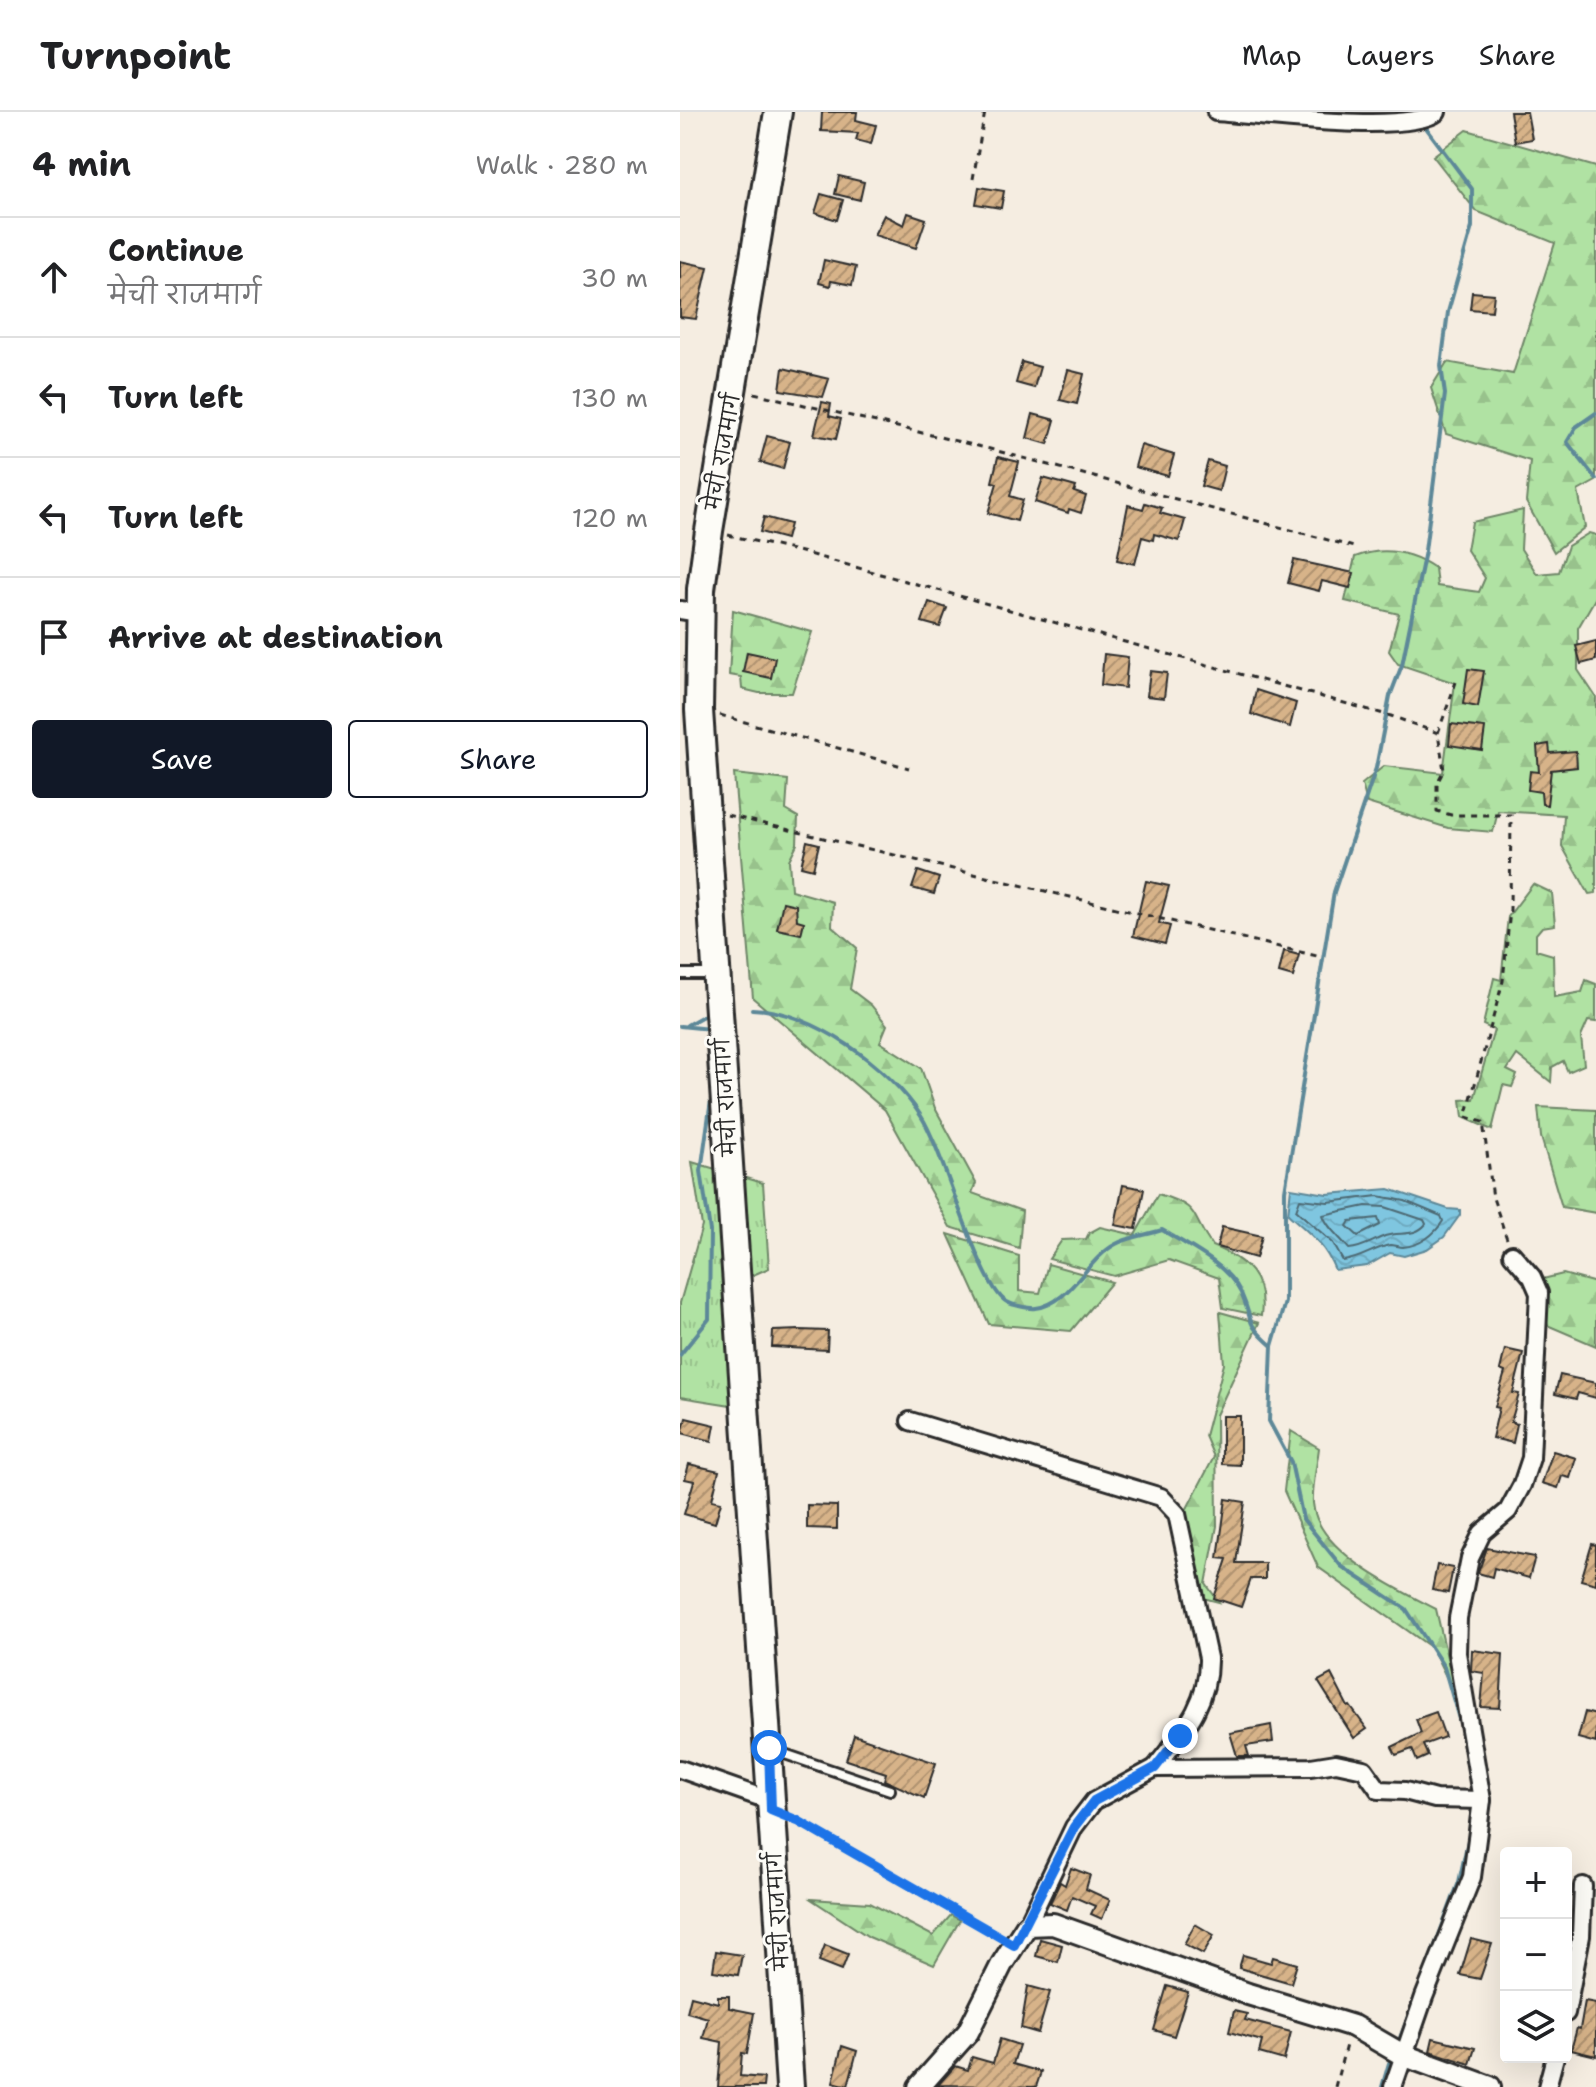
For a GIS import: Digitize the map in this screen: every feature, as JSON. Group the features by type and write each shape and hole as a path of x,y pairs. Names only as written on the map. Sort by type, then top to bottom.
{"main road":[{"name":"मेची राजमार्ग","path":"778,112 709,531 690,611 708,811 790,2087"}],"street":[{"path":"1216,112 1396,124 1430,118 1437,112"},
{"path":"1393,2087 1472,1877 1482,1800 1457,1653 1458,1618 1463,1584 1476,1545 1482,1533 1508,1511 1531,1458 1539,1293 1532,1277 1512,1254"},
{"path":"910,1421 1161,1497 1177,1514 1208,1658 1208,1680 1194,1717 1155,1768 1094,1801 1074,1827 1027,1925 968,2032 919,2087"},
{"path":"1155,1768 1311,1767 1336,1763 1364,1769 1379,1790 1405,1791 1435,1799 1482,1800"},
{"path":"680,1769 771,1805"},
{"path":"1570,1991 1581,1936 1583,1886"},
{"path":"1027,1925 1053,1924 1248,1994 1353,2026 1403,2055 1490,2087"},
{"path":"1547,2087 1553,2063"}],"lane":[{"path":"680,974 718,974"},
{"path":"769,1748 890,1790"}],"path":[{"path":"973,179 985,112"},
{"path":"734,388 990,449 1354,547"},
{"path":"709,531 801,552 1391,716 1438,733"},
{"path":"1456,682 1438,733 1444,770 1437,783 1437,811 1451,815 1511,815 1510,910 1503,981 1466,1117 1483,1122 1493,1198 1512,1254"},
{"path":"699,710 909,768"},
{"path":"708,811 1317,956"},
{"path":"771,1805 1014,1945"},
{"path":"1335,2087 1353,2026"}],"green space":[{"path":"1467,130 1596,167 1596,481 1578,491 1585,527 1554,552 1526,502 1530,461 1446,434 1431,388 1447,362 1513,374 1555,243 1476,211 1433,156"},
{"path":"1523,510 1521,549 1537,574 1559,572 1568,546 1589,533 1596,535 1596,597 1578,628 1578,670 1596,697 1596,893 1589,894 1562,846 1564,815 1498,811 1493,832 1448,828 1367,803 1362,784 1384,766 1443,773 1455,683 1398,664 1389,651 1399,614 1345,601 1355,557 1386,551 1406,554 1435,568 1437,586 1479,592 1485,578 1467,550 1472,522"},
{"path":"733,610 812,632 792,693 759,693 742,689 741,677 729,675"},
{"path":"734,774 788,780 786,810 798,817 797,844 789,860 791,890 833,902 832,926 857,948 850,989 871,1005 887,1025 880,1042 921,1068 935,1108 976,1183 972,1193 1022,1211 1019,1248 950,1227 885,1110 753,998"},
{"path":"1533,884 1552,893 1555,925 1542,927 1536,934 1536,950 1553,955 1554,997 1582,992 1586,980 1596,984 1596,1022 1588,1021 1581,1037 1584,1065 1568,1072 1563,1061 1552,1067 1551,1082 1517,1055 1507,1070 1517,1075 1512,1087 1503,1085 1492,1130 1463,1117 1461,1100 1474,1099 1494,1030 1483,1025 1494,978 1501,980 1508,917"},
{"path":"1538,1107 1596,1110 1596,1213 1562,1207 1541,1137"},
{"path":"692,1162 763,1183 769,1268 737,1282 731,1405 680,1397 680,1303 702,1226"},
{"path":"1158,1194 1189,1208 1212,1246 1235,1257 1252,1272 1260,1291 1261,1316 1223,1308 1219,1278 1169,1260 1114,1276 1049,1259 1062,1240 1086,1239 1089,1233 1100,1227 1135,1235"},
{"path":"948,1234 1019,1256 1019,1291 1040,1293 1048,1264 1112,1282 1071,1331 989,1324"},
{"path":"1563,1274 1596,1283 1596,1346 1540,1322 1533,1287 1543,1279"},
{"path":"1220,1312 1259,1323 1216,1415 1217,1526 1206,1584 1219,1602 1199,1597 1172,1537 1214,1457 1205,1436 1224,1364"},
{"path":"1291,1431 1319,1448 1313,1503 1318,1521 1328,1537 1362,1567 1436,1609 1456,1697 1432,1648 1318,1567 1284,1491"},
{"path":"811,1899 870,1903 933,1936 951,1915 960,1920 934,1965 869,1937"}],"water":[{"path":"1291,1188 1327,1194 1389,1189 1448,1209 1460,1210 1460,1215 1444,1237 1427,1249 1404,1256 1390,1253 1367,1266 1335,1270 1321,1246 1288,1214"}],"building":[{"path":"822,112 857,112 856,120 876,125 871,144 856,140 858,133 821,131"},
{"path":"1510,112 1527,112 1532,139 1515,142"},
{"path":"839,176 864,182 860,200 835,194"},
{"path":"979,187 1004,191 1001,208 976,204"},
{"path":"821,194 843,200 837,220 815,213"},
{"path":"908,213 926,219 916,248 874,235 884,215 904,225"},
{"path":"824,260 856,267 852,285 831,281 830,286 819,283"},
{"path":"680,261 708,267 696,319 680,317"},
{"path":"1472,292 1494,294 1492,311 1470,309"},
{"path":"1022,362 1040,367 1034,388 1016,383"},
{"path":"783,368 829,379 823,397 780,390"},
{"path":"1068,370 1084,374 1077,404 1060,400"},
{"path":"822,402 831,404 829,416 841,419 836,439 814,435"},
{"path":"1033,414 1055,420 1048,444 1027,438"},
{"path":"767,436 790,442 783,469 760,462"},
{"path":"1141,445 1174,455 1168,476 1135,467"},
{"path":"998,457 1019,462 1010,496 1023,500 1017,521 988,513 997,483 992,482"},
{"path":"1208,461 1225,466 1219,491 1201,486"},
{"path":"1043,478 1076,487 1074,492 1086,496 1081,513 1069,509 1068,513 1035,502"},
{"path":"1145,503 1162,508 1160,513 1185,520 1179,541 1154,534 1153,540 1142,537 1135,564 1117,560 1128,505 1143,509"},
{"path":"764,517 790,524 786,539 760,532"},
{"path":"1294,560 1354,573 1350,588 1322,581 1319,591 1288,583"},
{"path":"929,602 947,608 940,627 922,622"},
{"path":"1596,641 1596,660 1581,664 1576,646"},
{"path":"747,652 775,658 771,678 743,672"},
{"path":"1104,654 1128,657 1125,688 1101,685"},
{"path":"1468,669 1484,671 1478,707 1463,704"},
{"path":"1150,671 1167,673 1164,698 1147,696"},
{"path":"1256,690 1296,703 1290,727 1251,714"},
{"path":"1451,724 1485,728 1482,750 1449,745"},
{"path":"1549,744 1550,753 1576,751 1577,767 1551,770 1547,805 1542,804 1541,792 1528,790 1530,771 1539,772 1537,746"},
{"path":"807,841 819,844 813,869 801,866"},
{"path":"918,871 939,878 934,894 912,888"},
{"path":"1146,881 1169,886 1159,923 1170,926 1165,944 1133,936"},
{"path":"783,902 796,905 797,920 804,922 801,934 777,929"},
{"path":"1284,951 1299,955 1293,977 1279,973"},
{"path":"1123,1185 1144,1189 1136,1229 1115,1225"},
{"path":"1222,1227 1262,1236 1256,1258 1217,1247"},
{"path":"773,1331 828,1331 827,1350 772,1347"},
{"path":"1505,1349 1523,1353 1513,1393 1519,1394 1511,1422 1517,1424 1513,1443 1492,1438 1499,1408 1495,1407 1505,1372 1500,1370"},
{"path":"1560,1375 1596,1383 1596,1398 1578,1393 1576,1399 1555,1394"},
{"path":"1222,1416 1240,1416 1240,1465 1222,1464"},
{"path":"686,1418 715,1425 712,1441 682,1433"},
{"path":"1553,1451 1576,1458 1570,1478 1562,1476 1558,1488 1542,1483"},
{"path":"689,1464 719,1471 712,1500 721,1502 715,1523 684,1514 694,1481 685,1479"},
{"path":"1226,1499 1245,1502 1236,1563 1265,1563 1265,1579 1251,1579 1241,1607 1214,1598 1227,1559 1218,1558"},
{"path":"807,1505 837,1506 837,1529 807,1528"},
{"path":"1592,1544 1596,1545 1596,1584 1581,1580"},
{"path":"1487,1548 1535,1557 1529,1578 1494,1568 1492,1577 1478,1573"},
{"path":"1437,1565 1453,1568 1448,1593 1432,1590"},
{"path":"1472,1650 1503,1654 1500,1708 1481,1707 1484,1673 1471,1671"},
{"path":"1331,1674 1348,1707 1367,1729 1354,1738 1318,1681"},
{"path":"1436,1712 1445,1737 1423,1745 1428,1756 1417,1761 1412,1749 1396,1755 1392,1747 1421,1733 1416,1719"},
{"path":"1585,1712 1596,1715 1596,1743 1578,1738"},
{"path":"1271,1725 1273,1742 1246,1746 1249,1756 1237,1756 1230,1733"},
{"path":"854,1735 936,1763 924,1798 884,1780 886,1773 846,1760"},
{"path":"1071,1868 1090,1875 1086,1889 1110,1900 1102,1919 1091,1914 1095,1906 1072,1896 1067,1910 1050,1903 1060,1882 1065,1885"},
{"path":"1195,1924 1214,1935 1203,1954 1184,1944"},
{"path":"1040,1939 1062,1945 1058,1962 1036,1956"},
{"path":"1471,1939 1492,1944 1480,1979 1460,1975"},
{"path":"825,1945 848,1954 842,1970 819,1961"},
{"path":"716,1951 742,1955 738,1975 713,1971"},
{"path":"1243,1955 1271,1963 1273,1957 1297,1964 1291,1983 1239,1968"},
{"path":"1028,1986 1050,1992 1038,2033 1021,2028"},
{"path":"1167,1986 1188,1992 1174,2036 1154,2030"},
{"path":"691,1996 718,2003 718,1996 729,1996 729,2008 754,2013 747,2054 742,2053 740,2076 764,2078 763,2087 718,2087 722,2042 703,2038 708,2018 687,2012"},
{"path":"1585,2001 1596,2003 1596,2056 1572,2050 1577,2028 1580,2029"},
{"path":"1234,2011 1247,2014 1245,2020 1291,2032 1284,2060 1259,2053 1262,2041 1229,2032"},
{"path":"1433,2038 1475,2048 1470,2064 1430,2051"},
{"path":"1000,2039 1019,2045 1013,2064 1041,2072 1036,2087 938,2085 955,2066 968,2070 972,2057 993,2063"},
{"path":"842,2046 857,2051 848,2086 833,2082"}],"waterway":[{"path":"1272,1346 1285,1302 1285,1191 1334,892 1376,768 1390,696 1402,665 1425,551 1445,394 1441,366 1448,312 1472,227 1472,189 1427,129"},
{"path":"1596,413 1576,427 1567,442 1596,479"},
{"path":"752,1009 799,1019 823,1030 869,1061 907,1097 930,1133 985,1272 1007,1302 1033,1308 1048,1305 1069,1290 1096,1260 1116,1244 1162,1230 1226,1273 1241,1293 1253,1326 1272,1346 1269,1421 1291,1462 1303,1519 1341,1566 1406,1609 1444,1667 1463,1733"},
{"path":"687,1025 710,1012"},
{"path":"680,1026 710,1029"},
{"path":"680,1355 709,1319 710,1231 701,1171 712,1093"},
{"path":"1400,2038 1459,1882 1469,1836"},
{"path":"1382,2087 1389,2063"}],"route":[{"path":"769,1748 771,1810 798,1821 1014,1945 1027,1925 1074,1827 1094,1801 1155,1768 1180,1736"}]}
